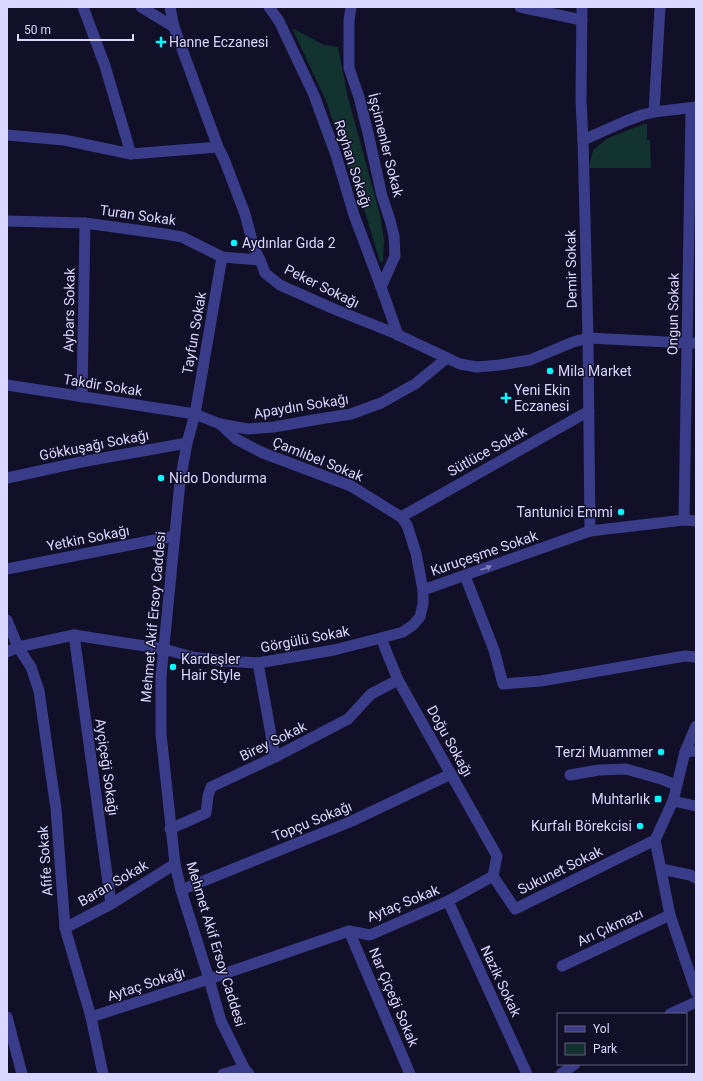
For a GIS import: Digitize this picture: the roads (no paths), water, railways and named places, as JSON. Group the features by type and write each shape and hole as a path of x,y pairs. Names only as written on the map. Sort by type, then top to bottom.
{"street":[{"path":"83,7 105,66 130,154"},
{"path":"141,7 174,27"},
{"name":"Peker Sokağı","path":"170,7 174,27 218,147 245,214 254,248 265,272 280,285 398,335 460,364 477,368 530,360 573,342 588,338 692,343"},
{"name":"Reyhan Sokağı","path":"269,7 279,21 314,95 336,155 354,215 398,335"},
{"name":"İşçimenler Sokak","path":"350,7 349,68 359,97 382,196 394,236 395,256 381,287"},
{"path":"520,7 582,20"},
{"name":"Demir Sokak","path":"582,7 581,100 588,338 590,531"},
{"path":"654,112 660,7"},
{"path":"583,140 626,121 654,112 694,107"},
{"name":"Ongun Sokak","path":"684,520 692,343 694,107"},
{"path":"7,136 64,140 130,154 218,147"},
{"name":"Turan Sokak","path":"7,221 85,223 165,234 182,237 222,258 260,260"},
{"name":"Aybars Sokak","path":"82,397 85,223"},
{"name":"Tayfun Sokak","path":"195,414 222,258"},
{"name":"Apaydın Sokağı","path":"195,414 220,424 248,429 267,428 351,414 381,403 415,384 447,358"},
{"name":"Takdir Sokak","path":"7,385 195,414"},
{"name":"Sütlüce Sokak","path":"401,517 589,411"},
{"name":"Mehmet Akif Ersoy Caddesi","path":"195,414 187,443 180,482 161,677 161,734 170,829 175,864 181,890 221,1021 247,1071"},
{"name":"Çamlıbel Sokak","path":"220,424 236,439 263,453 351,486 401,517"},
{"name":"Gökkuşağı Sokağı","path":"7,478 81,462 187,443"},
{"path":"381,638 403,632 413,625 420,617 423,604 423,590 416,553 407,525 401,517"},
{"name":"Kuruçeşme Sokak","path":"423,590 590,531 684,520 696,521"},
{"name":"Yetkin Sokağı","path":"7,569 175,536"},
{"path":"465,576 494,650 503,684 541,680 685,656 696,657"},
{"name":"Afife Sokak","path":"7,620 18,647 31,667 39,691 56,808 65,928 91,1017 103,1074"},
{"path":"7,652 18,647 74,635"},
{"name":"Görgülü Sokak","path":"74,635 164,649 192,657 258,663 334,650 381,638"},
{"name":"Ayçiçeği Sokağı","path":"74,635 111,904"},
{"name":"Doğu Sokağı","path":"381,638 398,680 497,856 493,876"},
{"path":"258,663 275,757"},
{"name":"Birey Sokak","path":"170,829 206,813 208,796 211,787 348,720 371,694 398,680"},
{"path":"696,726 690,751 676,785 673,801 655,840 670,915 696,992"},
{"path":"570,775 599,770 626,769 676,785"},
{"name":"Topçu Sokağı","path":"181,890 352,821 451,774"},
{"path":"673,801 696,806"},
{"name":"Sukunet Sokak","path":"493,876 515,909 655,840"},
{"name":"Baran Sokak","path":"65,928 111,904 175,864"},
{"path":"661,869 690,875 696,878"},
{"name":"Aytaç Sokak","path":"209,979 349,931 370,935 448,902 493,876"},
{"name":"Nazik Sokak","path":"448,902 527,1074"},
{"name":"Arı Çıkmazı","path":"562,966 670,915"},
{"name":"Nar Çiçeği Sokak","path":"349,931 410,1074"},
{"name":"Aytaç Sokağı","path":"91,1017 209,979"},
{"path":"672,1013 696,1002"},
{"path":"7,1017 22,1074"},
{"path":"561,1074 574,1065"},
{"path":"223,1074 247,1071"}],"place":[{"name":"Hanne Eczanesi","path":"161,42"},
{"name":"Aydınlar Gıda 2","path":"234,243"},
{"name":"Mila Market","path":"550,371"},
{"name":"Yeni Ekin Eczanesi","path":"506,398"},
{"name":"Nido Dondurma","path":"161,478"},
{"name":"Tantunici Emmi","path":"621,512"},
{"name":"Kardeşler Hair Style","path":"173,667"},
{"name":"Terzi Muammer","path":"661,752"},
{"name":"Muhtarlık","path":"658,799"},
{"name":"Kurfalı Börekcisi","path":"640,826"}]}
